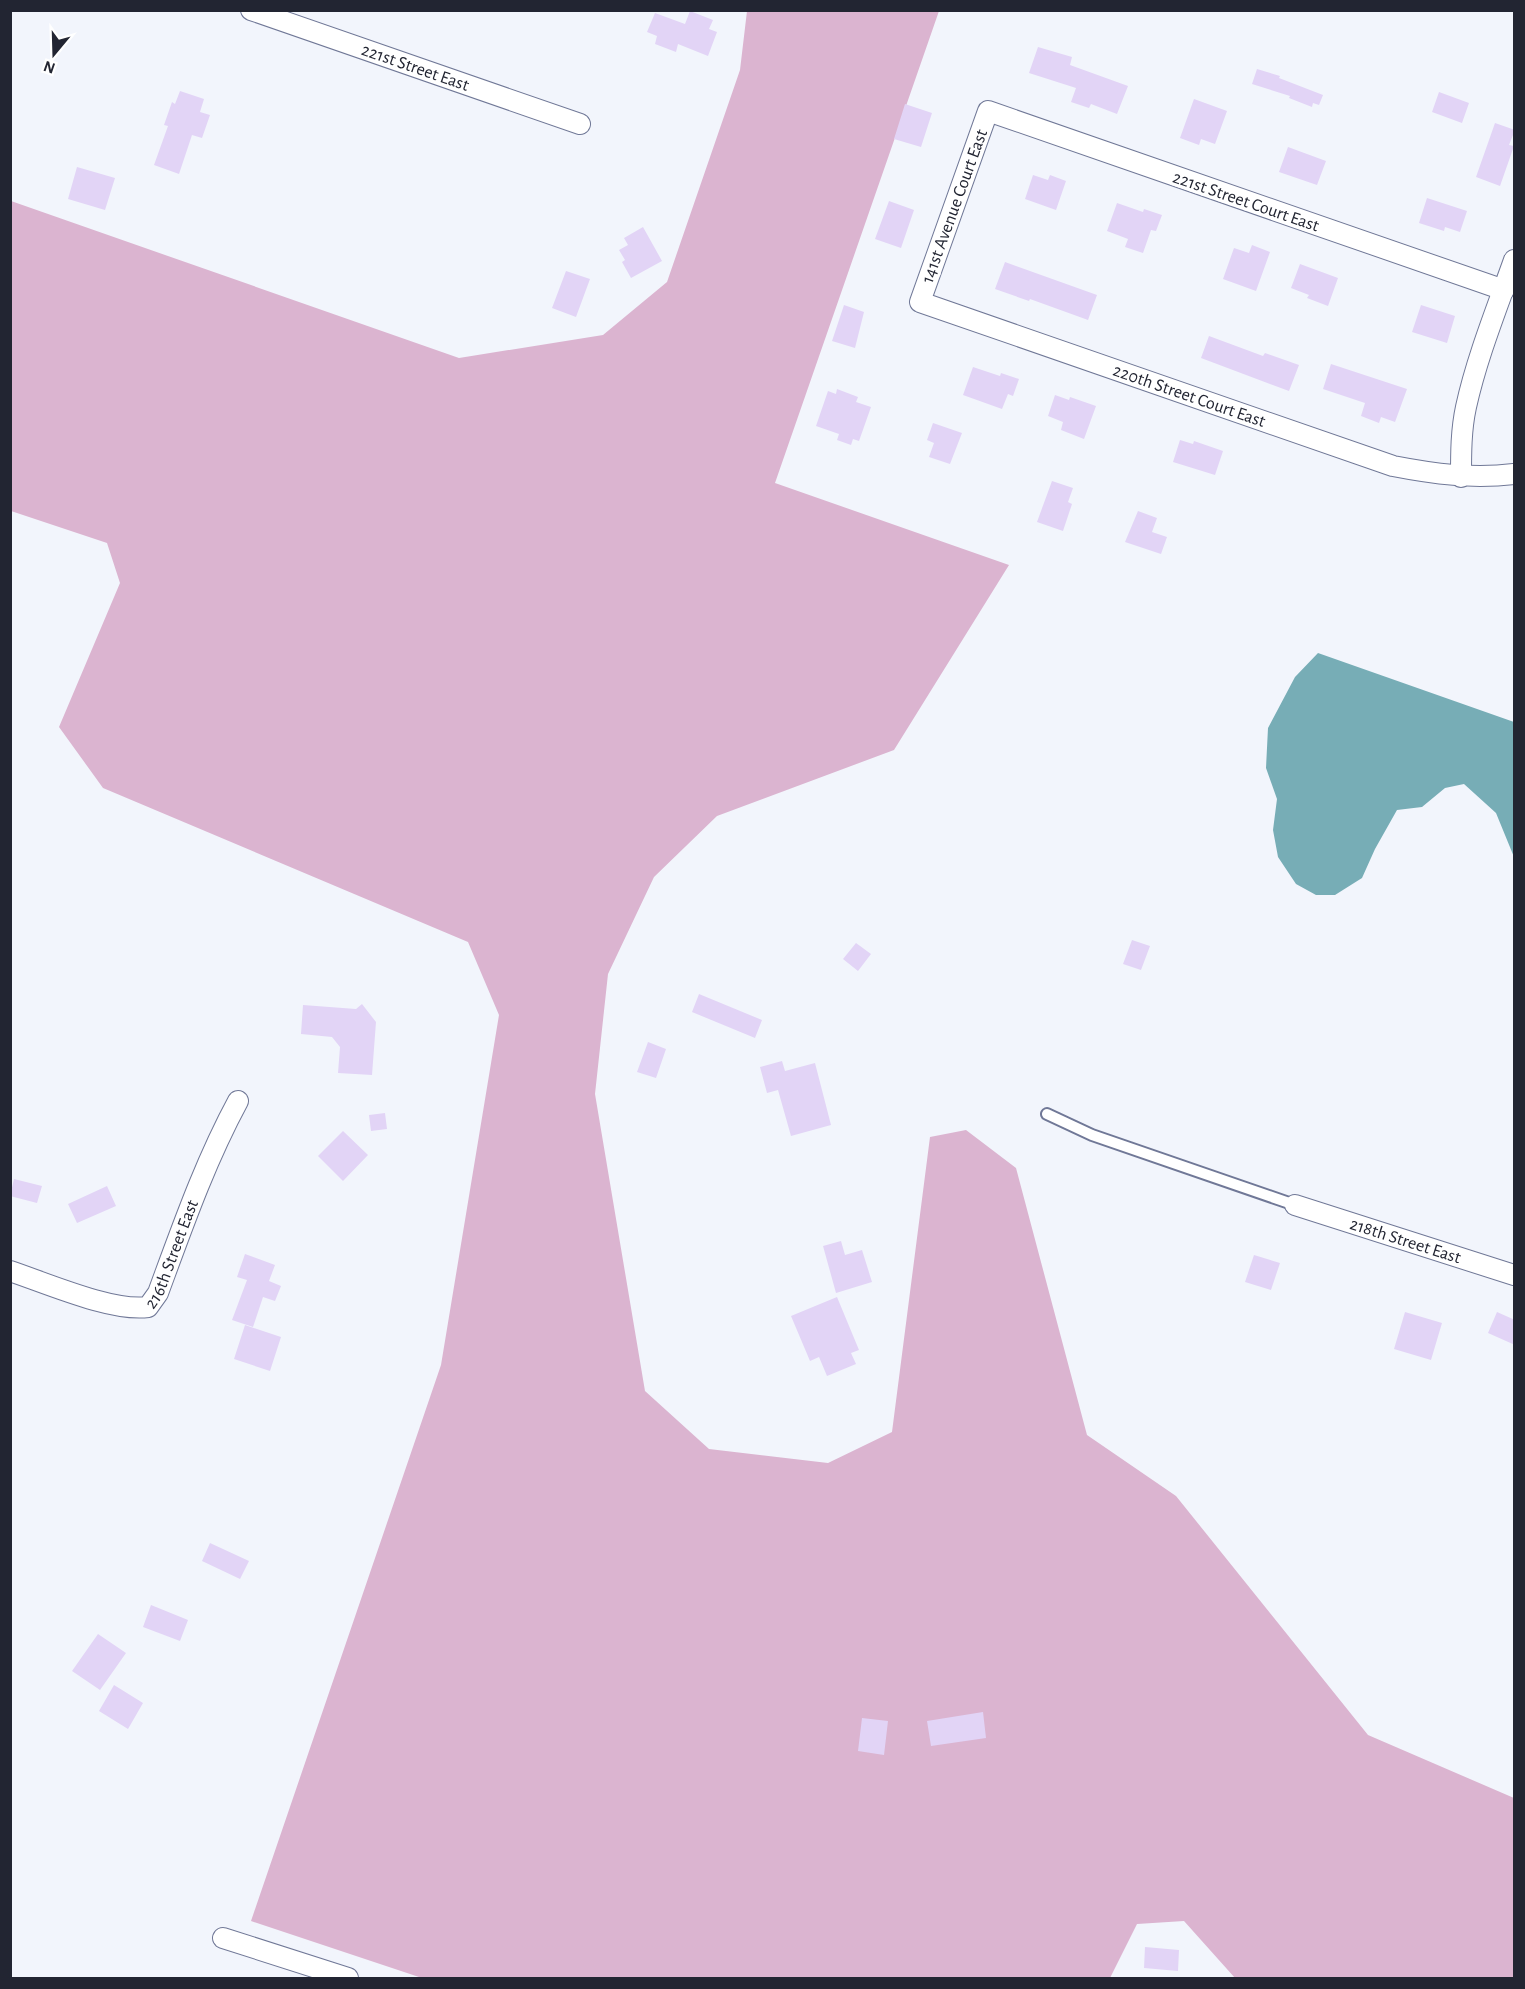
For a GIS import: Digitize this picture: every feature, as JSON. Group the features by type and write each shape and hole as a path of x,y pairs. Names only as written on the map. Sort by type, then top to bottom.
{"street":[{"name":"221st Street East","path":"251,10 580,124"},
{"name":"221st Street Court East","path":"988,111 1504,291"},
{"name":"141st Avenue Court East","path":"920,302 988,111"},
{"path":"1461,477 1461,448 1474,373 1515,260"},
{"name":"220th Street Court East","path":"920,302 1393,466 1461,477 1494,477 1515,474"},
{"name":"216th Street East","path":"10,1271 92,1299 128,1307 148,1308 158,1293 199,1184 238,1101"},
{"name":"218th Street East","path":"1295,1206 1515,1275"},
{"path":"223,1938 348,1978"}],"lane":[{"path":"1047,1114 1092,1135 1295,1206"}],"shaded area":[{"path":"747,11 939,11 775,483 1009,565 894,750 717,816 654,877 608,974 595,1094 645,1391 709,1449 828,1463 892,1432 930,1137 966,1130 1016,1168 1087,1435 1176,1496 1368,1735 1514,1798 1514,1978 1235,1978 1184,1921 1137,1924 1110,1978 422,1978 251,1921 441,1365 499,1015 468,942 103,788 59,727 120,583 107,543 11,511 11,201 459,358 603,335 667,282 740,70"}],"water":[{"path":"1318,653 1514,722 1514,857 1496,813 1464,784 1445,788 1422,807 1397,810 1362,878 1335,895 1316,895 1296,884 1278,857 1273,830 1277,799 1266,768 1268,728 1295,677"}],"building":[{"path":"690,11 713,20 709,29 717,32 708,56 678,44 676,52 655,44 657,36 647,32 655,13 685,24"},
{"path":"1038,47 1072,57 1070,65 1128,86 1117,114 1091,104 1089,108 1071,102 1076,88 1029,73"},
{"path":"1257,69 1280,76 1279,78 1323,95 1319,105 1313,103 1312,107 1289,98 1290,96 1252,84"},
{"path":"180,91 204,99 200,112 210,115 202,138 192,135 179,174 154,165 168,126 164,125 172,102 175,104"},
{"path":"1439,92 1469,103 1462,123 1432,112"},
{"path":"1194,99 1227,111 1215,144 1201,139 1199,145 1180,138"},
{"path":"905,104 932,113 921,147 894,139"},
{"path":"1495,123 1515,130 1509,145 1514,146 1500,186 1476,177"},
{"path":"1288,147 1326,161 1317,185 1279,172"},
{"path":"77,167 115,178 105,210 68,199"},
{"path":"1033,175 1048,180 1050,175 1066,181 1056,210 1025,199"},
{"path":"1427,198 1467,211 1460,232 1445,227 1444,231 1419,223"},
{"path":"889,201 914,210 901,248 875,239"},
{"path":"1117,203 1143,212 1144,209 1162,215 1156,231 1151,230 1143,253 1125,247 1128,239 1107,231"},
{"path":"643,227 662,261 631,278 622,262 625,260 619,250 628,245 624,238"},
{"path":"1252,245 1270,252 1256,291 1223,279 1234,248 1249,253"},
{"path":"1005,262 1097,295 1088,320 995,289"},
{"path":"1300,264 1338,278 1328,306 1307,298 1309,295 1291,288"},
{"path":"566,271 590,279 576,317 552,308"},
{"path":"844,305 864,312 855,348 832,341"},
{"path":"1421,305 1455,316 1447,343 1412,332"},
{"path":"1209,336 1263,356 1265,353 1299,365 1289,391 1201,358"},
{"path":"1331,364 1407,389 1395,422 1381,417 1379,423 1361,416 1365,403 1323,389"},
{"path":"973,367 1000,376 1001,373 1019,379 1013,396 1008,394 1002,409 963,395"},
{"path":"837,389 858,397 856,402 871,407 859,441 853,439 851,445 837,440 839,434 816,426 828,391 836,394"},
{"path":"1055,395 1069,400 1070,397 1096,406 1084,439 1061,430 1063,422 1048,416"},
{"path":"933,423 962,433 950,464 929,457 934,443 927,440"},
{"path":"1180,440 1193,444 1194,441 1223,451 1215,475 1173,462"},
{"path":"1052,481 1073,488 1068,502 1072,504 1063,531 1037,522"},
{"path":"1138,511 1157,518 1152,532 1167,537 1161,554 1125,542"},
{"path":"1132,940 1150,946 1141,970 1123,964"},
{"path":"856,943 871,954 858,971 843,959"},
{"path":"699,994 762,1020 755,1038 692,1012"},
{"path":"362,1004 376,1022 372,1075 338,1073 340,1047 332,1037 301,1034 303,1005 356,1009"},
{"path":"648,1042 666,1049 656,1078 637,1072"},
{"path":"782,1061 785,1071 815,1063 831,1125 791,1136 778,1090 767,1093 760,1067"},
{"path":"385,1113 387,1129 371,1131 369,1115"},
{"path":"343,1131 368,1155 343,1181 318,1156"},
{"path":"14,1179 42,1186 37,1203 10,1196"},
{"path":"107,1186 116,1206 77,1223 68,1204"},
{"path":"841,1241 845,1255 862,1250 872,1282 836,1293 823,1246"},
{"path":"245,1254 275,1265 269,1281 281,1286 275,1301 263,1297 253,1327 232,1320 247,1280 237,1277"},
{"path":"1254,1255 1280,1263 1271,1290 1245,1282"},
{"path":"837,1297 859,1350 851,1353 856,1364 827,1376 819,1357 810,1361 791,1316"},
{"path":"1405,1312 1442,1323 1431,1360 1394,1349"},
{"path":"1497,1312 1515,1320 1515,1345 1488,1333"},
{"path":"245,1325 281,1337 270,1371 234,1359"},
{"path":"210,1543 249,1561 240,1579 202,1561"},
{"path":"151,1605 188,1620 180,1641 143,1627"},
{"path":"98,1634 126,1653 100,1690 72,1671"},
{"path":"114,1685 143,1703 128,1729 99,1711"},
{"path":"983,1712 986,1738 931,1746 927,1721"},
{"path":"862,1718 888,1721 884,1755 858,1751"},
{"path":"1145,1947 1179,1950 1178,1971 1144,1968"}]}
